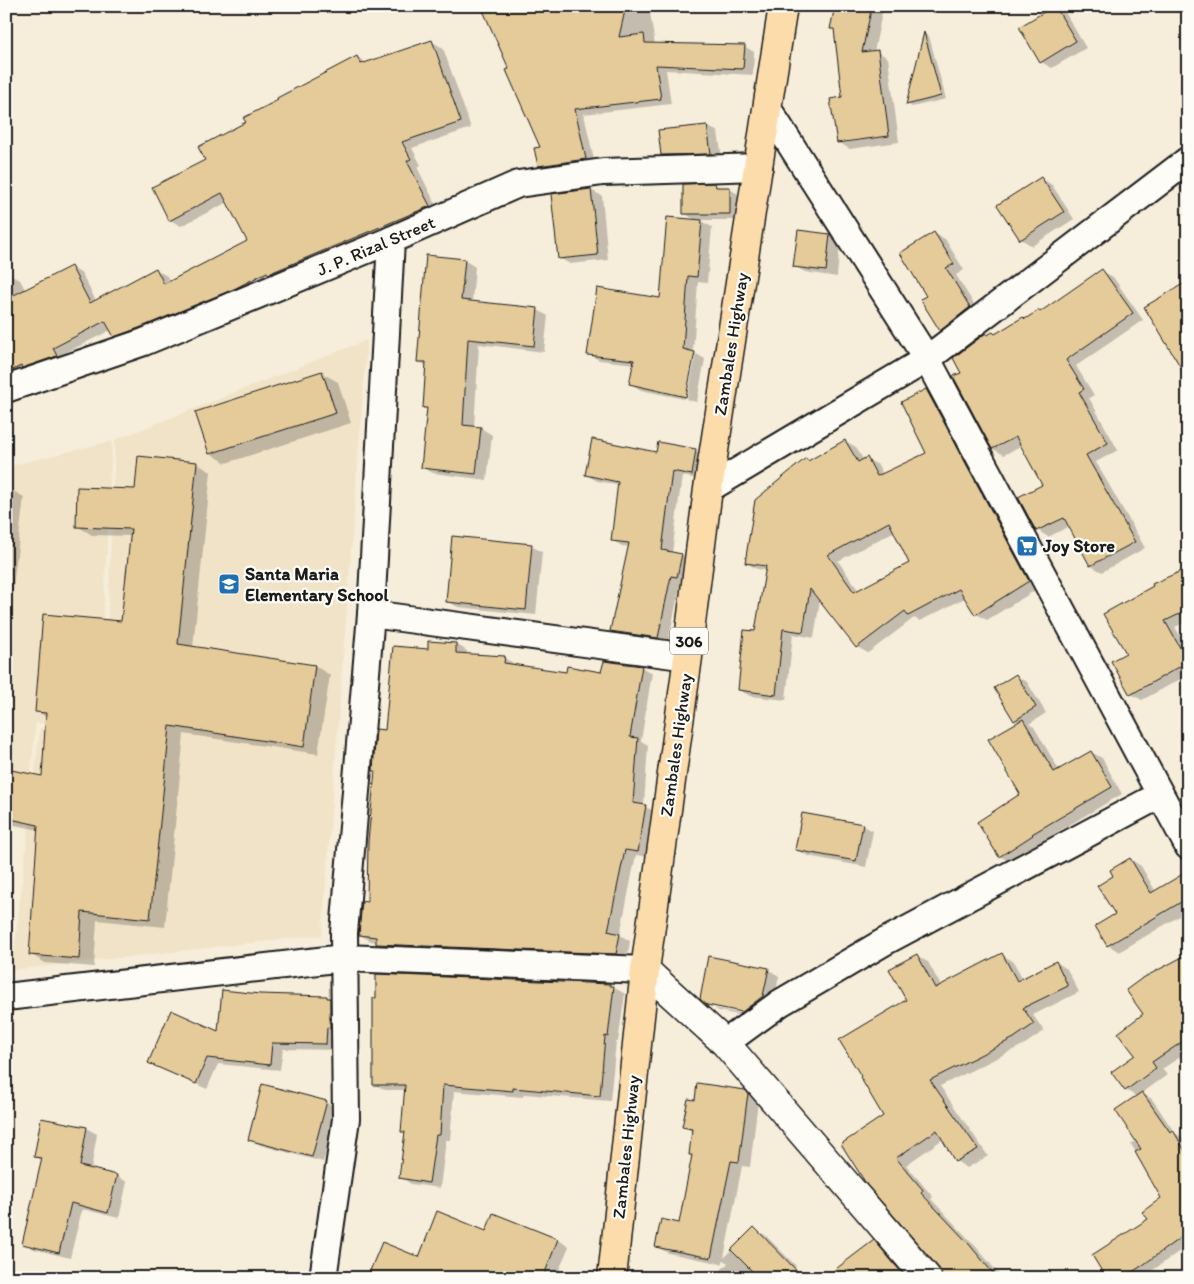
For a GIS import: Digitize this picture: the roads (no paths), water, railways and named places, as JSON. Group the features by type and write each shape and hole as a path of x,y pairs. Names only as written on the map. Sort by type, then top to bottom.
{"main road":[{"name":"Zambales Highway","path":"612,1278 645,970 688,657 708,489 783,6"}],"street":[{"path":"768,109 928,359 1188,846"},
{"path":"708,489 928,359 1188,160"},
{"name":"J. P. Rizal Street","path":"6,389 144,342 391,240 518,184 603,172 759,167"},
{"path":"323,1278 346,1118 344,933 371,614 391,240"},
{"path":"371,614 688,657"},
{"path":"725,1043 780,1003 884,942 1160,795"},
{"path":"6,997 344,958 645,970 725,1043 927,1278"}],"place":[{"name":"Joy Store","path":"1027,546"},
{"name":"Santa Maria Elementary School","path":"229,584"}]}
